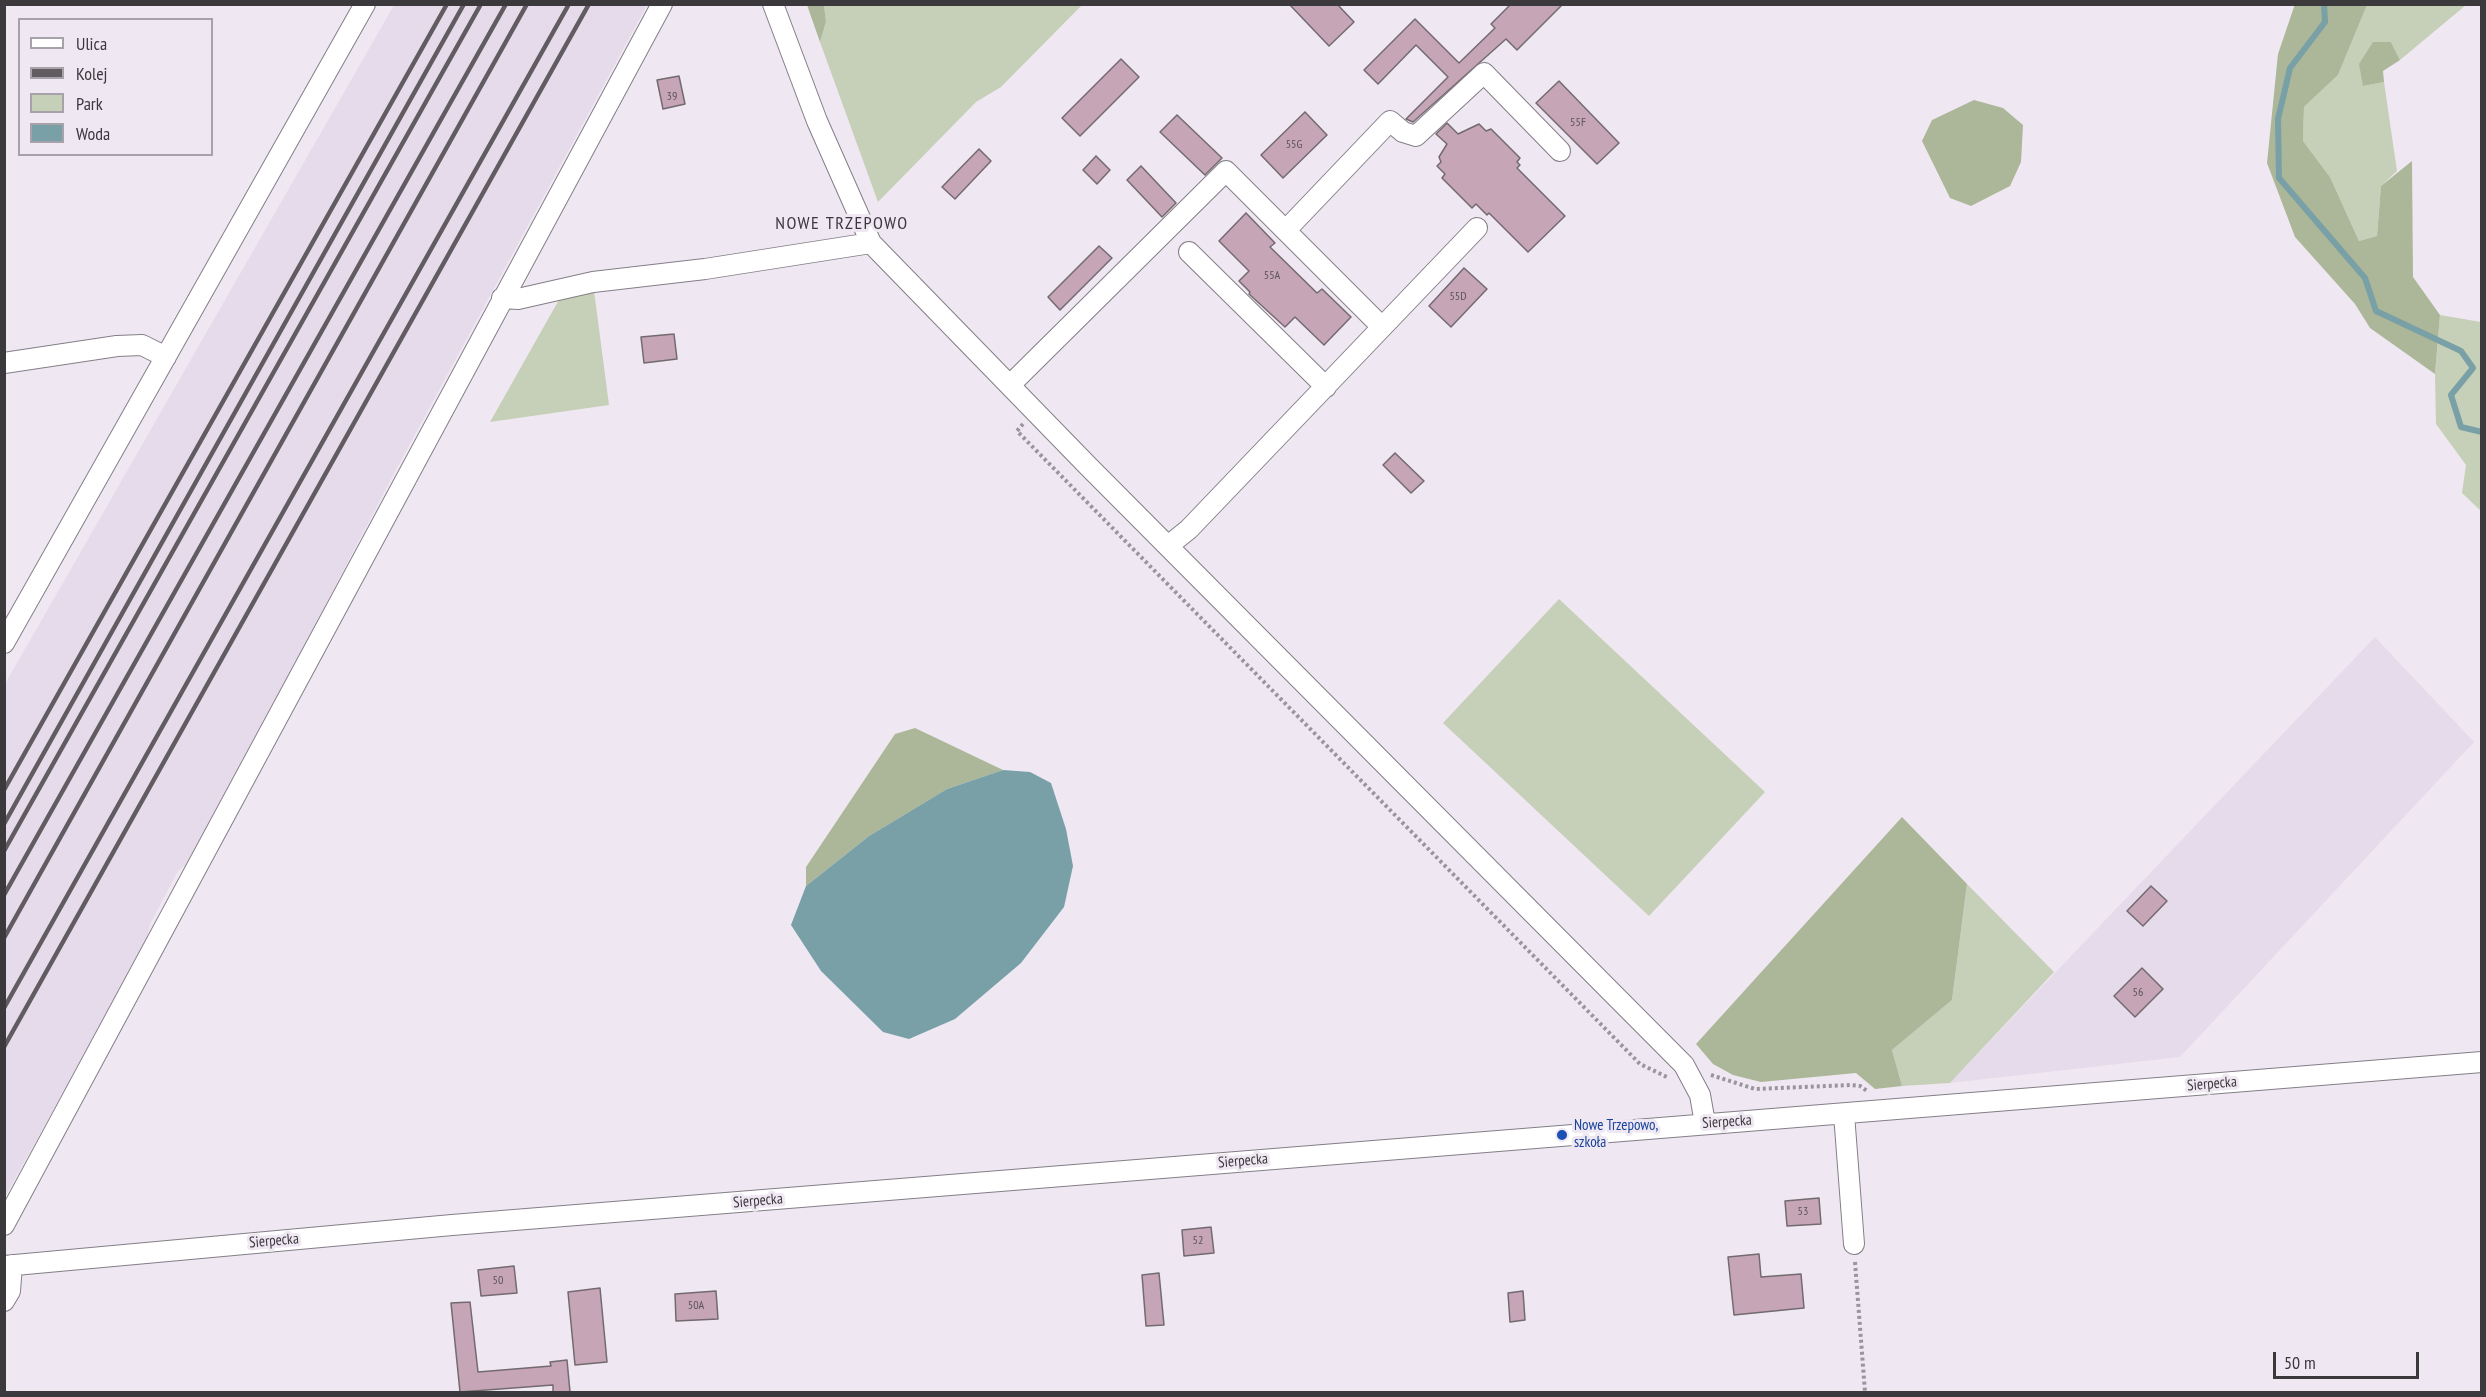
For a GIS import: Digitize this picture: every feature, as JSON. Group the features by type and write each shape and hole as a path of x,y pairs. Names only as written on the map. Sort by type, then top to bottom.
{"street":[{"path":"4,643 365,4"},
{"path":"4,1226 662,4"},
{"path":"773,4 817,121 871,243 1168,546 1684,1065 1697,1088 1706,1124"},
{"path":"1286,230 1390,121 1403,132 1416,136 1484,73 1560,151"},
{"path":"1010,385 1226,171 1382,327"},
{"path":"1168,546 1190,529 1477,228"},
{"path":"502,298 518,298 593,282 705,270 871,243"},
{"path":"1189,252 1326,387"},
{"path":"4,363 117,346 142,345 166,357"},
{"name":"Sierpecka","path":"8,1266 452,1225 2481,1062"},
{"path":"1844,1114 1854,1244"},
{"path":"4,1301 10,1291 8,1266"}],"path":[{"path":"1704,1076 1708,1074 1755,1089 1860,1086 1869,1092 1871,1100"},
{"path":"1854,1244 1865,1392"}],"shaded area":[{"path":"394,5 647,5 398,466 192,860 178,871 150,924 146,942 5,1197 5,684"},
{"path":"2375,637 2474,742 2180,1057 1950,1083"}],"green space":[{"path":"2295,4 2367,5 2338,75 2304,107 2303,141 2330,177 2359,241 2377,236 2381,186 2412,161 2413,277 2440,315 2435,374 2370,328 2355,304 2295,237 2267,163 2278,54"},
{"path":"807,5 824,5 826,22 820,42"},
{"path":"824,5 1082,5 1001,87 976,102 878,202 820,42 826,22"},
{"path":"2367,5 2466,5 2400,60 2391,42 2363,86 2384,82 2397,171 2381,186 2377,236 2359,241 2330,177 2303,141 2304,107 2338,75"},
{"path":"2373,42 2391,42 2400,60 2383,71 2384,82 2363,86 2359,64"},
{"path":"1974,100 2003,108 2023,125 2021,162 2010,186 1971,206 1950,198 1922,141 1932,120"},
{"path":"594,291 609,405 490,422 560,298"},
{"path":"2440,315 2481,322 2481,511 2462,493 2466,465 2436,424 2435,374"},
{"path":"1559,599 1765,792 1649,916 1443,723"},
{"path":"915,728 1003,770 947,789 869,836 806,886 806,867 895,734"},
{"path":"1902,817 1967,884 1952,1000 1892,1050 1902,1086 1875,1089 1856,1073 1761,1082 1733,1075 1713,1064 1696,1044"},
{"path":"1967,884 2054,972 1950,1083 1902,1086 1892,1050 1952,1000"}],"water":[{"path":"1003,770 1030,772 1051,783 1066,829 1073,866 1064,907 1021,963 955,1019 909,1039 883,1032 821,971 791,925 806,886 869,836 947,789"}],"building":[{"path":"1289,4 1337,4 1354,22 1329,46"},
{"path":"1511,4 1563,4 1517,50 1506,39 1413,122 1406,119 1448,77 1416,45 1378,84 1364,70 1415,19 1459,63 1495,28 1491,24"},
{"path":"1121,59 1139,77 1080,136 1062,118"},
{"path":"679,76 685,104 663,109 657,80"},
{"path":"1559,81 1619,143 1597,164 1536,103"},
{"path":"1305,112 1327,135 1283,178 1261,155"},
{"path":"1177,115 1222,158 1205,175 1160,132"},
{"path":"1447,123 1458,134 1479,124 1486,131 1491,129 1520,158 1517,162 1520,165 1517,168 1565,216 1528,252 1489,213 1487,215 1476,204 1472,208 1442,178 1445,174 1437,166 1441,162 1439,157 1447,144 1436,134"},
{"path":"979,149 991,161 955,199 942,187"},
{"path":"1096,156 1110,170 1097,184 1083,170"},
{"path":"1141,166 1176,203 1162,217 1127,180"},
{"path":"1246,213 1275,243 1270,247 1317,293 1322,289 1351,317 1324,345 1295,317 1285,327 1249,294 1250,292 1239,281 1249,271 1219,241"},
{"path":"1099,246 1112,258 1060,310 1048,297"},
{"path":"1464,268 1487,289 1451,327 1429,306"},
{"path":"674,334 677,359 644,363 641,337"},
{"path":"1395,453 1424,481 1411,493 1383,465"},
{"path":"2151,886 2167,901 2143,926 2127,911"},
{"path":"2142,968 2163,989 2135,1017 2114,996"},
{"path":"1819,1198 1821,1224 1787,1226 1785,1201"},
{"path":"1211,1227 1214,1253 1184,1256 1182,1230"},
{"path":"1759,1254 1761,1277 1801,1274 1804,1308 1734,1315 1728,1257"},
{"path":"514,1266 517,1293 481,1296 478,1270"},
{"path":"1159,1273 1164,1325 1146,1326 1142,1275"},
{"path":"600,1288 607,1362 575,1365 568,1292"},
{"path":"716,1291 718,1319 676,1321 675,1294"},
{"path":"1523,1291 1525,1320 1510,1322 1508,1293"},
{"path":"470,1302 478,1372 551,1366 550,1362 567,1360 570,1392 553,1392 553,1385 460,1392 451,1303"}],"waterway":[{"path":"2324,4 2325,22 2290,68 2278,119 2279,178 2365,278 2376,311 2461,351 2473,368 2451,395 2461,427 2482,432"}],"railway":[{"path":"4,790 447,4"},
{"path":"4,824 464,4"},
{"path":"4,851 481,4"},
{"path":"4,895 506,4"},
{"path":"4,938 527,4"},
{"path":"4,1008 569,4"},
{"path":"4,1047 589,4"}],"place":[{"name":"Nowe Trzepowo, szkoła","path":"1562,1135"}],"district":[{"name":"NOWE TRZEPOWO","path":"842,224"}]}
